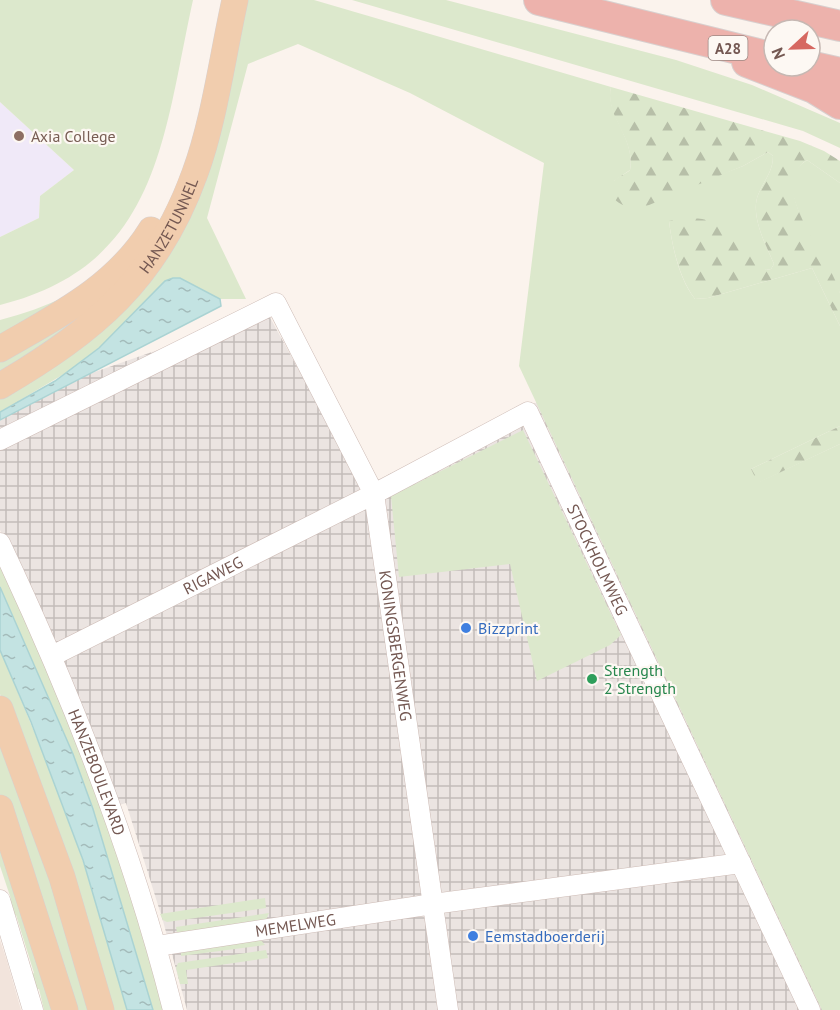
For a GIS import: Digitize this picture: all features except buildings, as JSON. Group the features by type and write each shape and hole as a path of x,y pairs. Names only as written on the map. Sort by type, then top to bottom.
{"highway":[{"name":"A28","path":"539,0 683,38 762,55"},
{"path":"726,0 840,26"},
{"name":"A28","path":"683,38 814,88 840,104"},
{"path":"822,69 840,73"}],"main road":[{"name":"HANZETUNNEL","path":"0,349 97,290 128,261 149,233 167,199 178,171 218,0"},
{"name":"HANZETUNNEL","path":"0,386 68,345 110,308 146,269 170,231 196,172 235,0"},
{"path":"0,710 62,877 101,1010"},
{"path":"0,808 65,1010"}],"street":[{"name":"KONINGSBERGENWEG","path":"0,440 276,303 374,494 448,1010"},
{"name":"STOCKHOLMWEG","path":"374,494 528,412 810,1010"},
{"name":"RIGAWEG","path":"52,656 374,494"},
{"name":"HANZEBOULEVARD","path":"0,543 52,656 112,809 157,946 173,1010"},
{"path":"433,904 741,863"},
{"path":"0,900 33,1010"},
{"name":"MEMELWEG","path":"157,946 433,904"}],"shaded area":[{"name":"Axia College","path":"0,102 74,170 40,196 39,218 0,237"},
{"path":"267,312 363,487 554,394 840,1010 187,1010 163,921 126,803 116,806 64,668 0,530 0,405"},
{"path":"0,940 7,961 21,1010 0,1010"}],"green space":[{"path":"0,0 193,0 161,146 145,188 123,227 93,260 53,286 0,305 0,237 39,218 40,196 74,170 0,102"},
{"path":"244,0 314,0 611,87 612,108 625,137 631,158 630,170 614,181 696,184 743,166 768,152 773,156 770,171 756,203 757,221 774,264 771,269 766,270 669,221 674,251 681,272 695,299 708,298 812,268 840,326 840,426 751,469 759,482 840,444 840,1010 822,1010 519,366 544,163 410,93 298,44 248,64 207,218 246,299 220,299 180,278 159,288 99,348 69,371 0,412 0,396 156,262"},
{"path":"352,0 446,0 676,60 752,85 840,123 840,148 803,131"},
{"path":"611,87 800,141 840,161 840,183 807,160 796,172 793,188 804,224 840,293 840,326 812,268 708,298 695,299 689,291 677,262 669,221 702,219 723,226 742,239 766,270 771,269 774,264 757,221 756,203 770,171 773,156 768,152 743,166 637,210 627,207 616,201 610,192 614,181 630,170 631,158 625,137 612,108"},
{"path":"807,160 840,183 840,293 810,238 793,193 794,175 799,166"},
{"path":"134,240 121,258 90,285 0,339 0,320 39,308 74,292 105,270"},
{"path":"101,305 0,375 0,360"},
{"path":"840,426 840,444 758,483 751,469"},
{"path":"523,430 621,635 610,645 537,681 510,564 399,577 391,496"},
{"path":"0,554 85,750 167,1010 153,1010 93,809 73,754 0,587"},
{"path":"0,650 37,738 87,872 127,1010 106,1010 0,694"},
{"path":"0,722 97,1010 69,1010 0,794"},
{"path":"0,821 56,1010 44,1010 39,989 32,991 28,975 34,973 16,915 10,916 5,901 11,899 0,866"},
{"path":"265,898 266,908 167,922 160,914"},
{"path":"269,913 266,920 177,933 176,927"},
{"path":"259,938 265,945 181,956 181,950"},
{"path":"266,950 268,958 186,970 188,984 180,984 176,968 178,963"}],"water":[{"path":"180,278 220,299 221,306 0,420 0,412 55,381 99,348 165,281"},
{"path":"0,587 73,754 93,809 153,1010 127,1010 83,860 31,722 0,650"}],"place":[{"name":"Axia College","path":"19,136"},
{"name":"Bizzprint","path":"466,628"},
{"name":"Strength 2 Strength","path":"592,679"},
{"name":"Eemstadboerderij","path":"473,936"}]}
